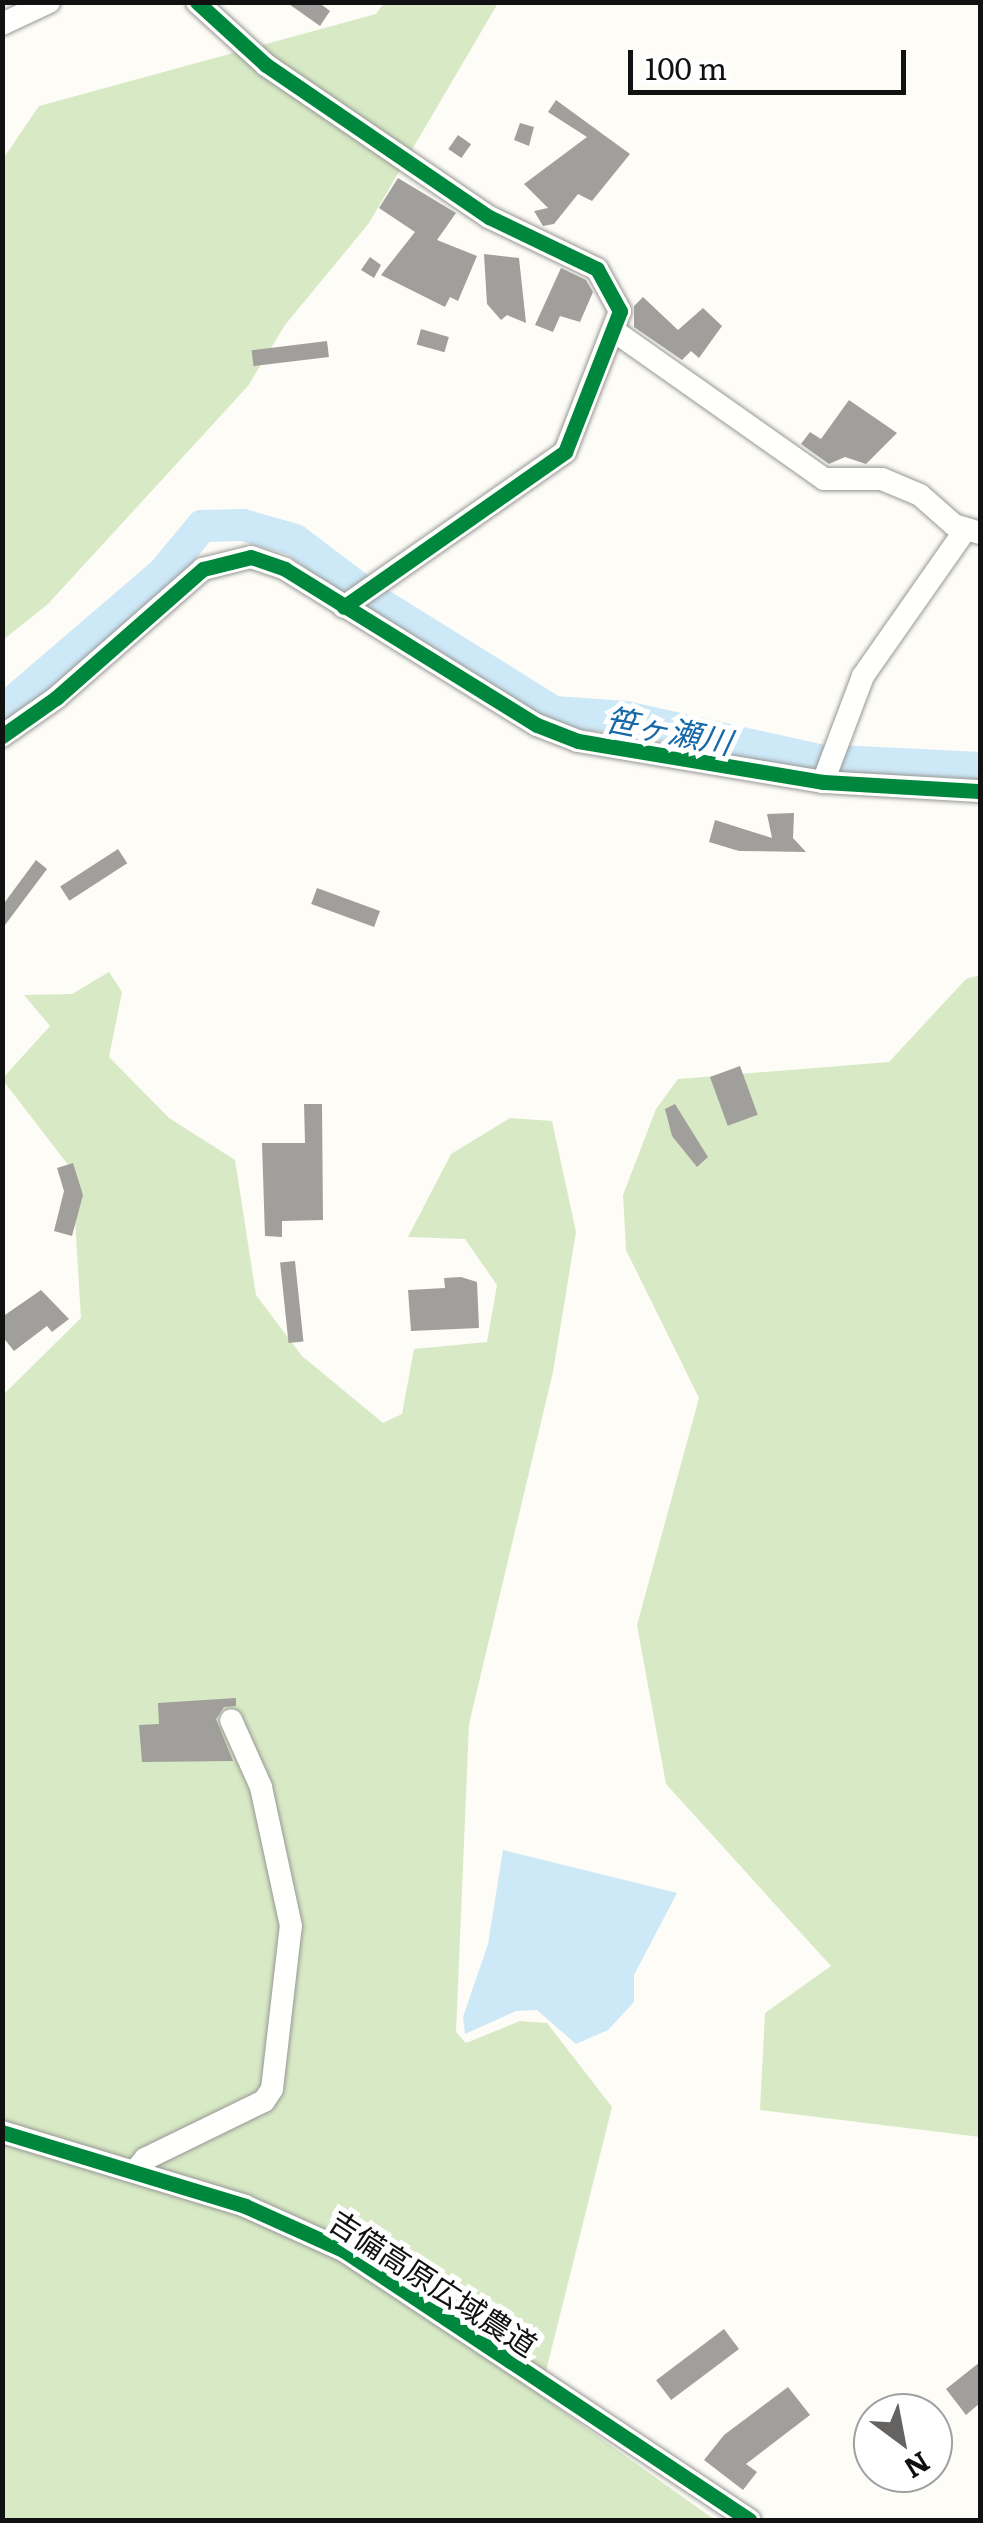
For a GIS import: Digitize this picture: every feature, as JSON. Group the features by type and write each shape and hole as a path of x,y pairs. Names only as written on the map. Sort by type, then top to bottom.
{"street":[{"path":"2,24 49,2"},
{"path":"197,2 266,65 488,218 597,269 620,311 616,332 565,452 359,598"},
{"path":"616,332 824,479 865,477 902,486 973,531 863,676 827,767"},
{"path":"2,736 216,562 268,562 359,598 564,736 827,767 980,790"},
{"path":"136,2171 145,2159 264,2101 272,2089 291,1926 261,1787 231,1720"},
{"name":"吉備高原広域農道","path":"2,2132 245,2206 342,2250 750,2520"}],"green space":[{"path":"384,3 498,3 369,223 285,325 248,386 48,604 3,640 3,159 39,106 376,14"},
{"path":"109,972 122,992 109,1057 169,1118 235,1160 256,1295 302,1356 383,1423 402,1414 414,1349 487,1342 497,1285 465,1239 408,1237 451,1154 510,1118 552,1121 576,1232 553,1372 469,1724 456,2032 466,2043 520,2021 547,2023 612,2107 540,2395 715,2520 3,2520 3,1395 81,1318 72,1170 2,1079 50,1026 24,995 72,994"},
{"path":"980,975 980,2137 760,2110 765,2013 831,1966 666,1784 637,1625 699,1398 626,1250 623,1195 656,1109 678,1079 889,1062 966,979"}],"water":[{"path":"503,1850 677,1893 634,1975 634,2002 608,2030 576,2044 537,2010 516,2011 465,2034 463,2017 488,1944"}],"building":[{"path":"286,2 318,2 330,11 320,26"},
{"path":"556,100 630,154 592,201 578,194 554,224 543,226 534,211 548,208 524,184 587,137 548,112"},
{"path":"520,123 534,127 529,146 514,140"},
{"path":"458,135 471,144 461,158 448,149"},
{"path":"398,178 456,213 437,240 477,256 458,301 450,297 445,307 381,275 415,232 379,208"},
{"path":"484,254 519,258 526,323 507,315 501,320 487,304"},
{"path":"370,257 381,265 374,278 361,270"},
{"path":"561,268 586,280 593,292 580,322 560,316 553,332 535,325"},
{"path":"643,297 678,330 703,308 722,326 699,358 691,351 682,360 634,327 634,306"},
{"path":"421,329 449,337 444,352 417,344"},
{"path":"327,341 329,357 254,366 252,350"},
{"path":"849,400 897,433 866,464 845,457 829,464 801,444 810,432 821,439"},
{"path":"794,813 793,838 806,852 739,851 709,842 715,820 772,838 767,814"},
{"path":"118,849 127,863 69,901 60,887"},
{"path":"36,860 47,869 2,929 2,906"},
{"path":"317,888 380,911 374,927 311,904"},
{"path":"740,1066 758,1115 728,1126 710,1077"},
{"path":"304,1104 322,1104 323,1220 282,1221 282,1237 265,1236 262,1143 305,1143"},
{"path":"675,1104 708,1157 697,1167 672,1136 665,1109"},
{"path":"73,1163 83,1195 72,1236 54,1231 64,1191 57,1168"},
{"path":"295,1261 303,1342 289,1343 280,1263"},
{"path":"461,1277 477,1282 479,1328 411,1331 408,1290 445,1288 444,1278"},
{"path":"41,1290 69,1319 52,1332 47,1326 14,1351 2,1336 2,1317"},
{"path":"236,1698 236,1706 224,1707 216,1719 233,1761 142,1762 139,1725 159,1724 158,1703"},
{"path":"724,2329 739,2349 671,2400 656,2380"},
{"path":"980,2362 980,2403 966,2415 953,2393 946,2389"},
{"path":"788,2387 810,2415 746,2464 757,2472 743,2490 704,2460 724,2435"}],"waterway":[{"name":"笹ヶ瀬川","path":"2,711 164,572 202,526 243,525 295,540 374,600 554,712 626,717 818,760 980,768"}],"cycle path":[{"path":"197,2 266,65 489,217 597,269 620,311 565,452 344,607"},
{"path":"2,736 56,698 203,569 251,557 285,569 537,725 578,741 823,782 980,791"},
{"path":"2,2132 245,2206 343,2250 750,2520"}]}
